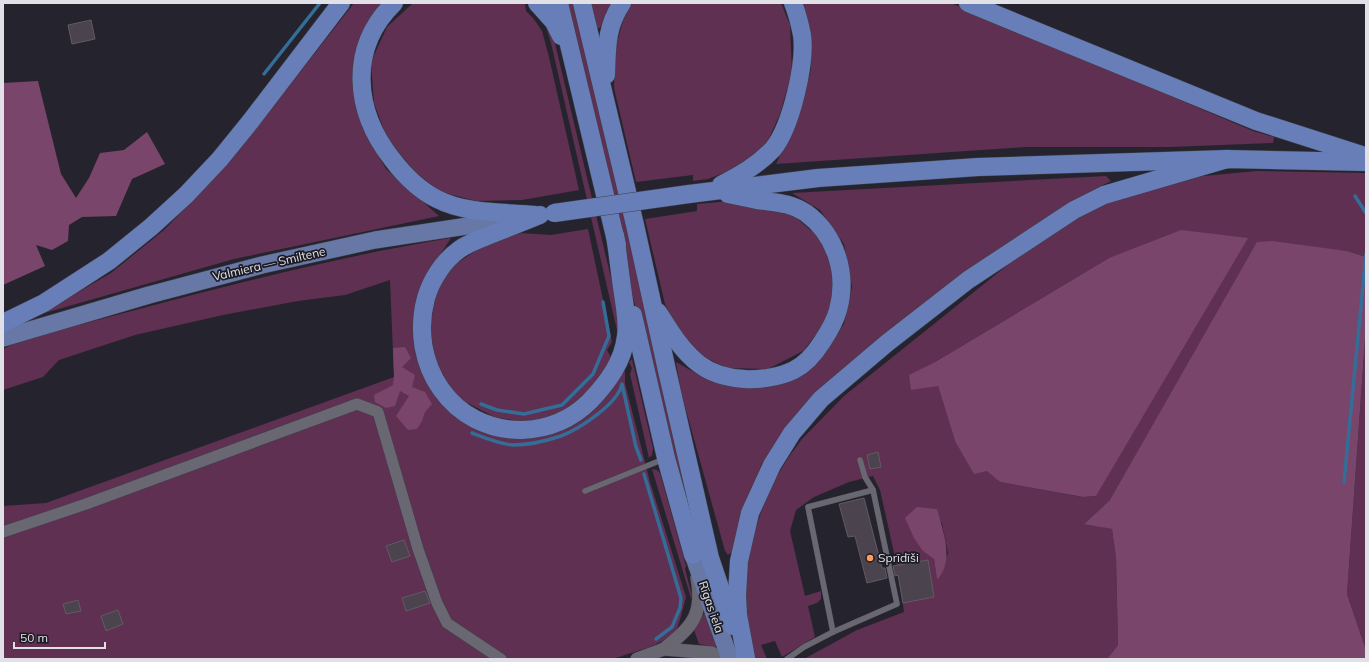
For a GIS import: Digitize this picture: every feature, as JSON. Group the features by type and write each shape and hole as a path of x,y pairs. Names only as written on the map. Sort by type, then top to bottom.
{"highway":[{"path":"3,323 44,303 109,261 151,227 186,195 220,159 341,3"},
{"path":"394,3 382,16 372,31 364,56 362,69 362,89 369,122 386,153 398,168 424,192 449,204 474,210 547,214 711,190 818,178 978,167 1227,159 1366,162"},
{"path":"537,3 550,15 558,28 590,133"},
{"path":"559,3 615,235 666,458 693,555"},
{"path":"582,3 635,225 710,558 730,618 746,659"},
{"path":"605,98 607,38 616,12 622,3"},
{"path":"711,190 746,172 764,158 774,147 784,130 793,106 801,69 802,36 793,3"},
{"path":"968,3 1256,121 1366,156"},
{"path":"746,659 738,615 737,595 739,561 750,513 772,465 792,433 821,399 887,343 968,280 1074,210 1104,195 1227,159"},
{"path":"651,301 685,352 700,365 734,378 751,380 765,378 796,369 813,356 827,335 838,311 842,288 840,266 834,246 820,225 806,213 789,204 757,200 711,190"},
{"path":"547,214 474,241 459,250 447,261 435,277 428,291 423,308 422,341 424,352 430,370 437,383 452,403 466,414 482,423 498,428 531,430 562,421 575,414 585,405 602,388 615,370 623,353 627,335 626,316 615,235"}],"main road":[{"name":"Valmiera — Smiltene","path":"3,338 170,289 262,265 376,240 547,214"},
{"name":"Rīgas iela","path":"693,555 730,659"}],"street":[{"path":"3,532 86,504 357,404 378,412 418,549 437,603 447,623 501,659"},
{"path":"638,659 664,649 683,633 694,620 698,604 698,587 693,555"},
{"path":"664,649 712,653 722,659"}],"lane":[{"path":"585,491 666,458"},
{"path":"787,659 804,647 833,632 897,604 873,490 865,477 860,460"},
{"path":"833,632 808,507 873,490"}],"shaded area":[{"path":"354,3 384,3 362,32 353,76 363,129 386,169 439,216 234,259 41,314 111,273 164,230 229,163"},
{"path":"413,3 525,4 526,11 542,31 579,190 522,200 476,201 441,192 416,173 387,138 374,103 371,62 387,27"},
{"path":"565,3 576,3 705,562 663,417 632,293 608,182"},
{"path":"590,3 613,3 600,28 595,28"},
{"path":"632,3 781,3 790,25 792,72 780,114 766,145 734,169 708,179 693,181 693,175 636,182 614,88 615,49 623,21"},
{"path":"802,3 951,3 1253,131 1274,137 1273,143 1170,147 1026,147 776,164 799,115 811,69 811,37"},
{"path":"545,23 553,35 617,303 619,339 551,43"},
{"path":"38,81 61,174 76,198 89,178 100,153 124,150 147,132 165,164 132,179 116,216 82,217 69,225 68,241 52,250 36,245 45,266 3,285 3,83"},
{"path":"1257,171 1366,173 1366,257 1347,251 1315,248 1110,500 1085,523 1112,529 1116,558 1118,645 1107,659 804,659 857,630 904,612 897,566 880,490 873,476 849,482 814,497 796,510 790,531 805,596 821,591 821,599 817,603 808,606 815,637 782,657 775,641 761,645 767,659 755,659 750,647 744,612 744,575 756,526 771,486 788,458 802,439 844,396 1039,240 1113,197 1203,176","holes":["1109,258 1096,496 1082,497 1000,482 955,441 938,386 909,376","930,508 942,524 948,553 937,580 934,558 923,551"]},
{"path":"1106,176 1111,181 1071,201 1006,246 808,403 762,463 739,524 732,552 728,555 725,551 681,392 676,362 699,375 735,387 815,365 844,324 852,287 844,244 820,210 792,193"},
{"path":"742,200 786,209 822,240 833,271 834,297 821,328 803,351 768,369 727,368 702,356 681,335 665,304 645,219 697,211 697,204"},
{"path":"588,229 612,342 607,350 612,359 589,396 546,420 524,422 494,417 464,401 451,388 435,361 430,327 437,289 454,265 483,246 521,233 551,235"},
{"path":"1181,230 1248,238 1096,496 1083,497 1000,482 987,471 974,474 955,441 938,386 911,390 909,375 935,362 1109,258"},
{"path":"451,238 421,284 413,325 418,361 436,397 468,424 571,425 599,405 621,374 625,371 625,383 650,482 686,597 677,630 670,637 655,645 613,659 3,659 3,506 46,503 394,377 390,280 345,295 298,301 223,315 135,335 59,360 43,377 3,390 3,349 21,340 235,284 343,259"},
{"path":"1272,241 1347,251 1366,257 1366,325 1347,594 1366,650 1366,659 1107,659 1118,645 1116,558 1112,529 1084,524 1110,500 1257,242"},
{"path":"1366,325 1366,650 1347,594"},
{"path":"405,347 411,358 402,367 415,375 412,387 425,392 432,404 425,412 417,429 408,430 396,416 409,396 400,391 395,406 386,408 375,402 374,395 393,385 393,348"},
{"path":"632,359 653,448 652,455 649,458 630,374 632,368 629,362"},
{"path":"652,469 657,470 660,473 686,566 685,569 692,596 691,598"},
{"path":"917,507 937,509 942,527 946,546 946,555 945,564 937,580 934,559 923,551 914,538 905,518"},
{"path":"705,614 717,645 715,647 699,644 694,630 701,615"}],"building":[{"path":"91,20 95,39 72,44 68,25"},
{"path":"878,452 881,467 870,469 867,455"},
{"name":"Sprīdīši","path":"864,498 882,568 885,568 887,578 867,583 855,536 848,537 839,504"},
{"path":"404,540 410,556 392,562 386,546"},
{"path":"928,560 934,597 903,603 898,575 895,576 893,566"},
{"path":"425,591 430,603 406,611 402,598"},
{"path":"78,600 81,611 66,614 63,604"},
{"path":"118,610 123,624 106,631 101,616"}],"waterway":[{"path":"264,74 320,3"},
{"path":"1355,196 1366,213"},
{"path":"1344,482 1366,254"},
{"path":"481,404 497,410 524,414 562,405 593,374 609,336 603,302"},
{"path":"472,433 497,442 513,445 549,440 569,433 597,415 613,400 619,392 622,384 636,447 641,460"},
{"path":"644,474 681,598 680,608 672,627 656,639"}],"place":[{"name":"Sprīdīši","path":"870,558"}]}
